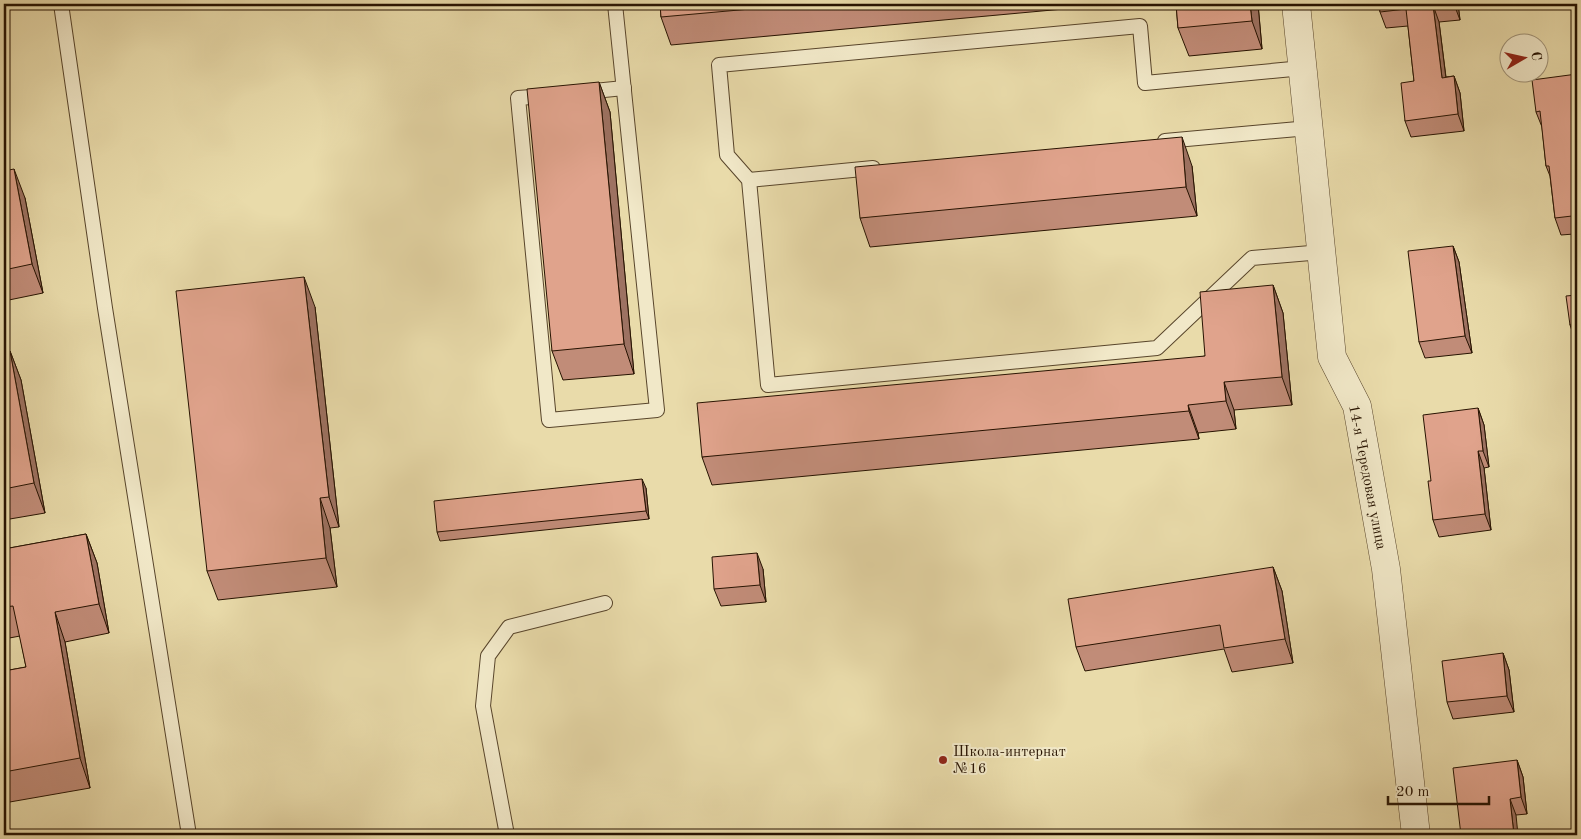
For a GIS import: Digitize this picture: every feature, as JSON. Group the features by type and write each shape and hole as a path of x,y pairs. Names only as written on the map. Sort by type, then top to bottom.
{"street":[{"name":"14-я Чередовая улица","path":"1296,4 1332,357 1357,406 1386,570 1416,835"}],"lane":[{"path":"61,4 107,318 189,835"},
{"path":"614,4 624,88 657,410 549,420 518,98 624,88"},
{"path":"1303,68 1145,82 1140,26 719,65 727,155 749,180 768,385 1157,348 1252,258 1322,252"},
{"path":"1152,142 1309,128"},
{"path":"749,180 888,167"},
{"path":"507,835 483,706 488,656 509,627 605,603"}],"building":[{"path":"660,4 806,4 661,17"},
{"path":"1176,4 1250,4 1252,21 1178,28"},
{"path":"1379,4 1448,4 1433,5 1442,78 1454,76 1458,114 1405,121 1401,83 1414,81 1406,9 1380,12"},
{"path":"1577,74 1577,257 1572,216 1555,218 1549,166 1546,166 1540,111 1536,112 1532,82 1548,82 1548,78"},
{"path":"599,82 624,344 552,351 527,89"},
{"path":"1182,137 1186,187 860,218 855,167"},
{"path":"14,169 32,264 4,270 4,171"},
{"path":"1453,246 1465,336 1419,342 1408,251"},
{"path":"304,277 329,497 320,498 326,558 207,571 176,291"},
{"path":"1273,285 1282,377 1224,382 1226,401 1188,405 1189,411 702,457 697,403 1205,356 1200,292"},
{"path":"1577,295 1577,324 1570,325 1566,296"},
{"path":"10,351 34,483 4,489 4,352"},
{"path":"1478,408 1483,451 1478,451 1485,514 1433,520 1428,481 1431,481 1423,415"},
{"path":"642,479 646,511 437,532 434,501"},
{"path":"86,534 99,604 55,612 80,758 4,772 4,671 26,667 13,606 4,607 4,549"},
{"path":"757,553 760,585 714,589 712,557"},
{"path":"1273,567 1285,639 1224,648 1220,625 1076,647 1068,599"},
{"path":"1503,653 1507,696 1447,702 1442,661"},
{"path":"1517,760 1521,797 1510,799 1514,835 1461,835 1453,768"}],"place":[{"name":"Школа-интернат №16","path":"943,760"}]}
